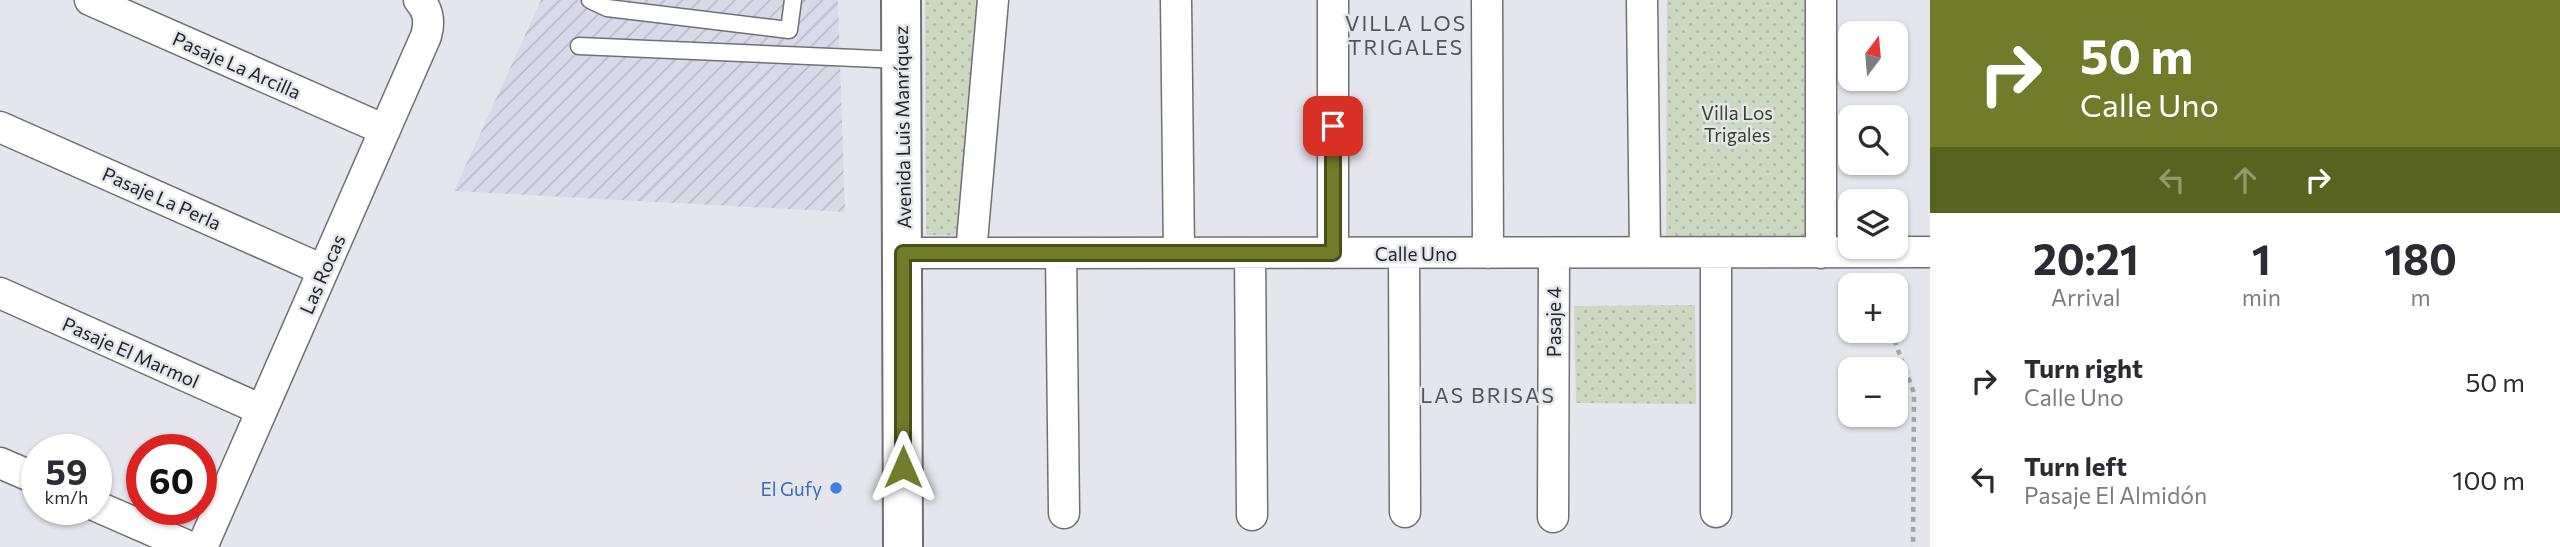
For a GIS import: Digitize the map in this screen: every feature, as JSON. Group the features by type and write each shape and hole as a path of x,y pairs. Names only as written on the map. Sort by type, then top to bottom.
{"main road":[{"name":"Avenida Luis Manríquez","path":"901,0 903,547"}],"street":[{"name":"Pasaje La Arcilla","path":"90,0 385,130"},
{"name":"Las Rocas","path":"202,547 428,28 426,10 419,0"},
{"path":"971,253 993,0"},
{"path":"1176,0 1179,253"},
{"path":"1333,0 1333,253"},
{"path":"1487,0 1488,253"},
{"path":"1642,0 1645,252"},
{"path":"1821,0 1821,253"},
{"name":"Pasaje La Perla","path":"0,127 323,270"},
{"name":"Calle Uno","path":"903,253 1930,253"},
{"path":"1061,253 1064,513"},
{"path":"1250,253 1252,515"},
{"path":"1404,253 1405,512"},
{"name":"Pasaje 4","path":"1553,517 1554,253"},
{"path":"1716,253 1716,512"},
{"name":"Pasaje El Marmol","path":"0,293 262,410"},
{"path":"0,463 21,473"},
{"path":"112,513 190,547"}],"lane":[{"path":"590,0 607,8 789,30 793,0"},
{"path":"579,46 901,60"}],"path":[{"path":"1895,343 1914,393 1913,547"}],"shaded area":[{"path":"541,0 838,0 845,212 454,191"}],"green space":[{"path":"925,0 987,0 987,236 926,235"},
{"name":"Villa Los Trigales","path":"1667,0 1807,0 1809,248 1666,246"},
{"path":"1695,305 1696,404 1576,403 1574,306"}],"place":[{"name":"El Gufy","path":"836,488"}],"district":[{"name":"VILLA LOS TRIGALES","path":"1406,34"},
{"name":"LAS BRISAS","path":"1488,394"}],"route":[{"path":"903,467 903,253 1333,253 1333,126"}]}
